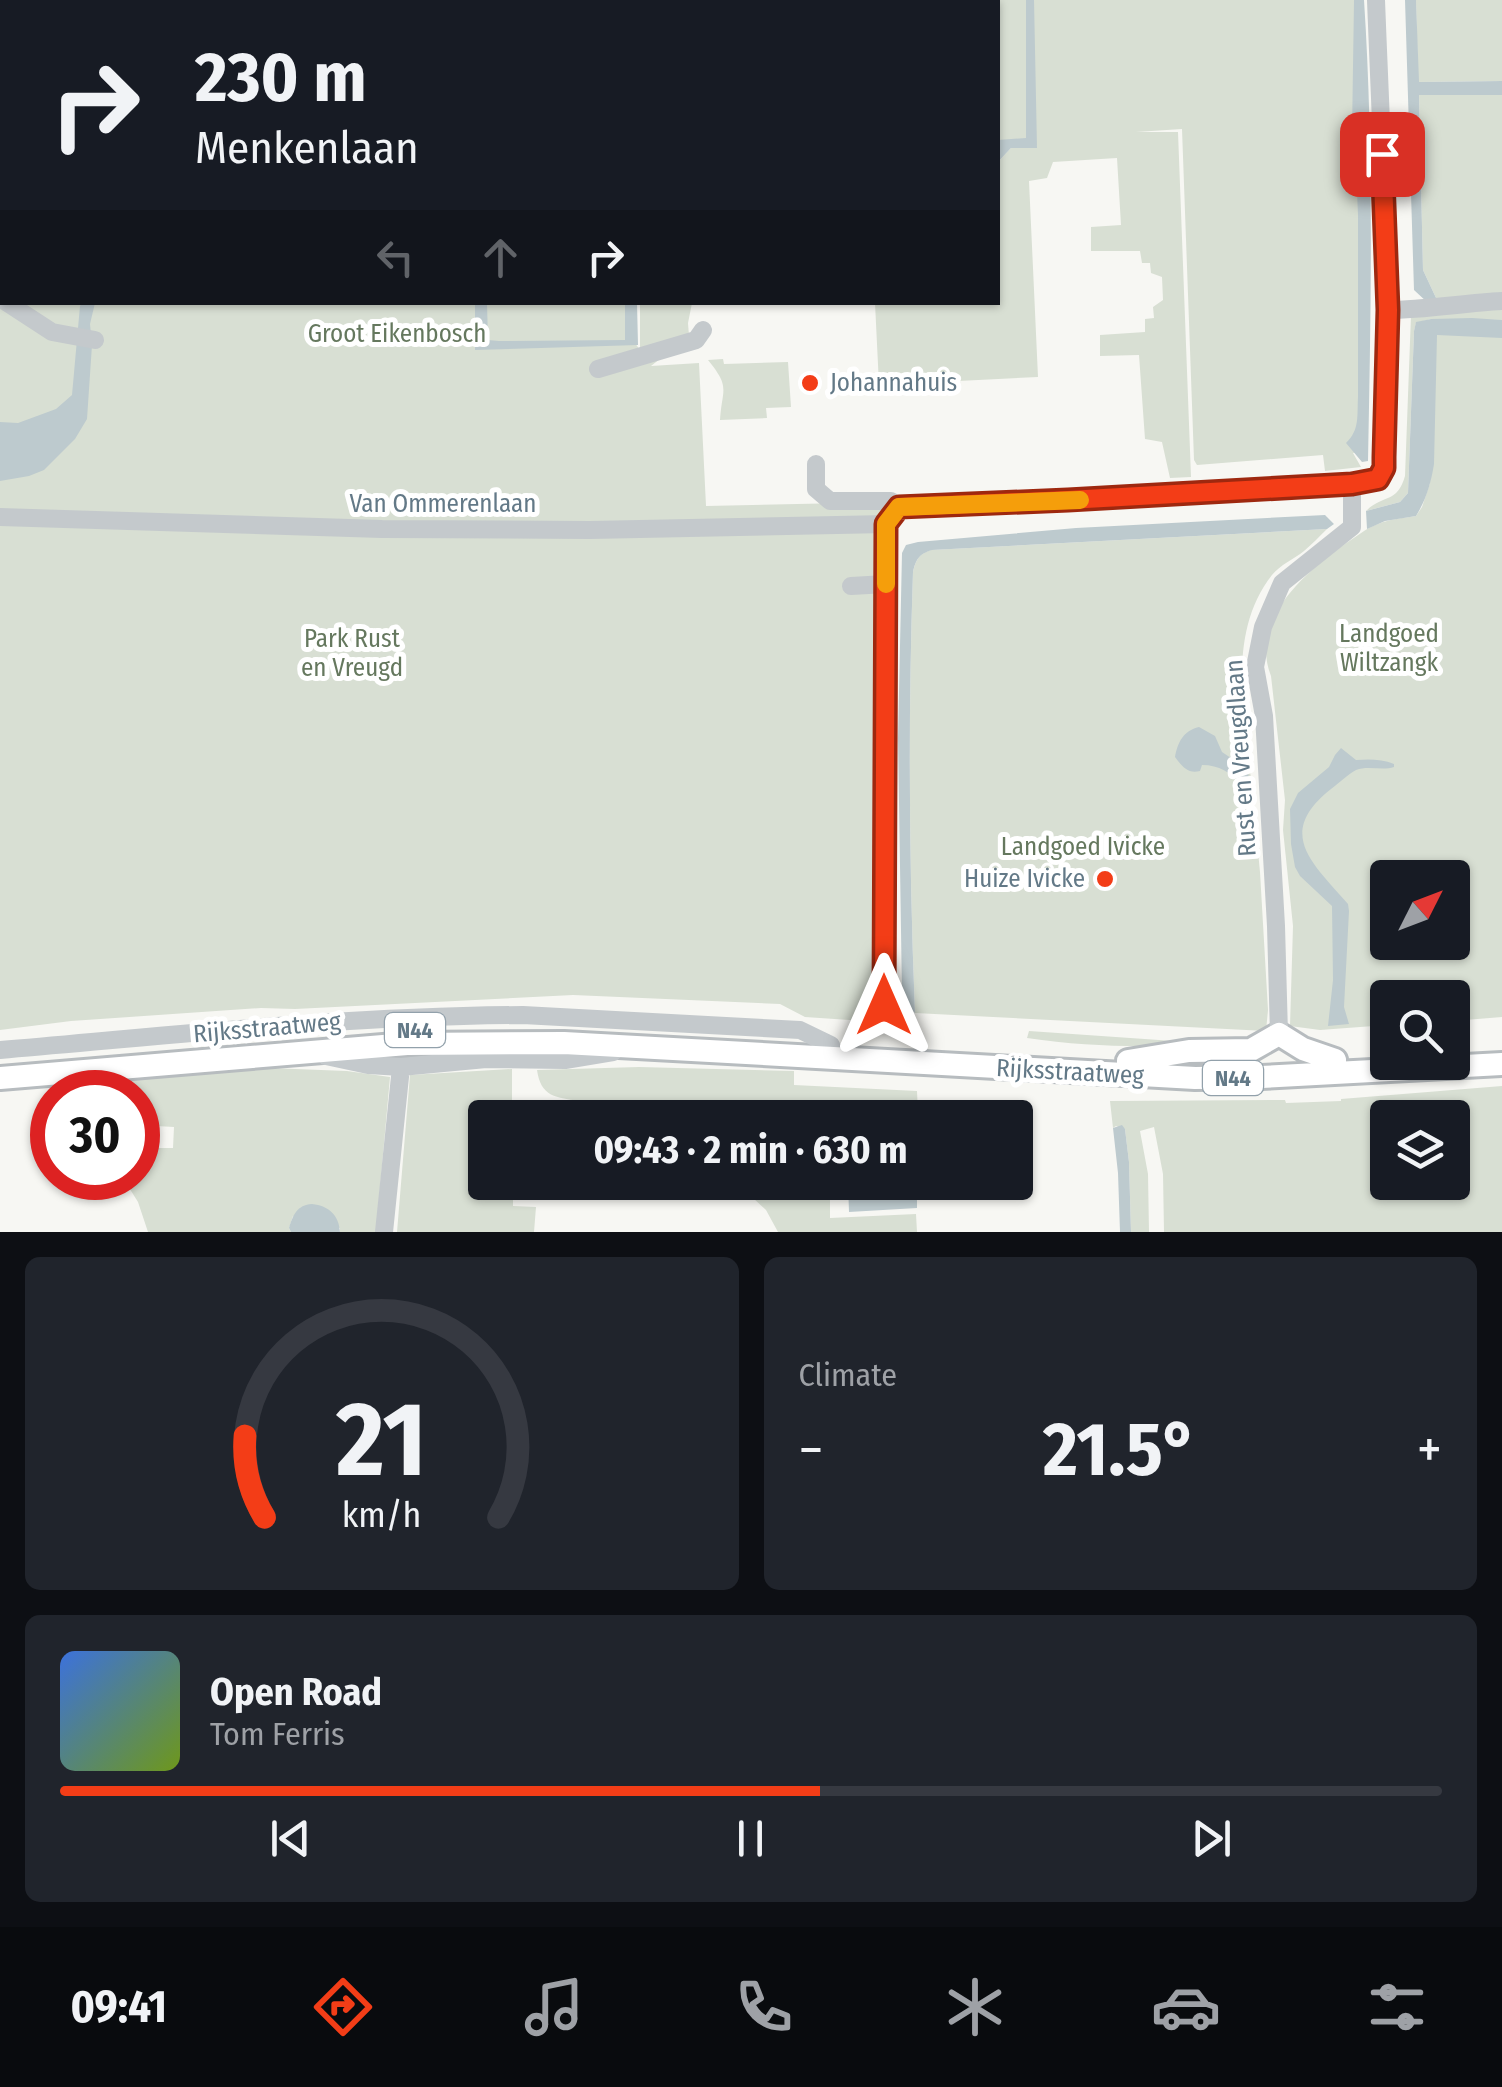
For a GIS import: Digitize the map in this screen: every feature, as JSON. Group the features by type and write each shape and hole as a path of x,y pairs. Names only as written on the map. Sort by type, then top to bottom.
{"main road":[{"name":"Rijksstraatweg","path":"0,1063 475,1028 1198,1064 1370,1058"},
{"name":"N44","path":"1128,1061 1189,1051 1251,1050 1279,1034 1303,1050 1335,1060"},
{"name":"Rijksstraatweg","path":"0,1078 407,1044 475,1042 564,1043 1196,1078 1502,1064"},
{"path":"1470,1053 1502,1051"}],"street":[{"path":"816,464 816,488 830,500 891,500 899,507 1352,484 1378,479 1384,468 1388,310 1376,0"},
{"path":"1388,310 1502,301"},
{"path":"9,305 52,332 95,340"},
{"path":"598,369 696,340 703,330"},
{"name":"Rust en Vreugdlaan","path":"1279,1034 1264,716 1255,667 1263,627 1282,583 1352,527 1352,484"},
{"path":"884,1005 886,524 899,507"},
{"name":"Van Ommerenlaan","path":"0,517 382,529 590,530 886,524"},
{"path":"850,586 886,584"},
{"name":"Rijksstraatweg","path":"0,1050 480,1015 800,1030 832,1045"},
{"name":"Rijksstraatweg","path":"312,1052 368,1065 401,1067 486,1059 565,1060 638,1048"},
{"name":"N44","path":"1251,1050 1303,1050"},
{"path":"384,1232 401,1067"}],"green space":[{"name":"Park Rust en Vreugd","path":"1000,0 1359,0 1365,451 1353,453 1361,467 1325,471 1323,455 1197,465 1194,460 1182,129 1136,132 1178,132 1191,477 1170,478 1162,442 1145,439 1139,355 1100,356 1100,335 1145,332 1145,319 1154,318 1153,307 1163,300 1162,277 1151,273 1150,263 1142,263 1140,251 1091,251 1091,227 1121,225 1117,158 1053,162 1047,178 1029,181 1038,377 879,385 875,305 1000,305 1000,160 1011,148 1037,145 1000,146"},
{"path":"1416,0 1502,0 1502,81 1418,82"},
{"path":"1419,95 1502,95 1502,296 1437,300 1423,270"},
{"name":"Park Rust en Vreugd","path":"0,305 632,305 632,339 640,350 640,305 692,305 689,336 651,366 699,363 706,506 891,502 884,516 875,960 879,1022 805,1017 780,1004 573,995 261,1008 71,1021 0,1030"},
{"path":"1502,308 1502,320 1431,319 1416,323 1408,493 1400,502 1366,511 1394,495 1405,476 1411,315"},
{"name":"Landgoed Wiltzangk","path":"1434,330 1502,333 1502,1017 1470,1020 1470,980 1370,980 1370,1026 1320,1030 1290,1026 1293,926 1283,830 1285,800 1266,656 1268,636 1284,600 1313,569 1369,528 1416,516 1430,483"},
{"path":"723,359 724,364 788,362 791,407 766,408 767,418 720,420 722,383 708,360"},
{"name":"Landgoed Ivicke","path":"1327,529 1272,575 1256,601 1244,643 1242,688 1260,872 1266,1031 915,1013 910,737 913,572 919,558 931,550"},
{"path":"1029,1031 1217,1044 1075,1044 1027,1038"},
{"path":"639,1067 794,1071 794,1085 917,1091 917,1100 573,1100 546,1091 537,1070"},
{"path":"269,1068 390,1077 376,1232 340,1232 340,1228 293,1216 291,1232 148,1232 137,1200 160,1200 160,1148 173,1148 174,1127 160,1126 160,1075"},
{"path":"512,1069 512,1100 468,1100 468,1200 513,1200 513,1206 536,1207 534,1232 397,1232 410,1075"},
{"path":"1502,1086 1502,1232 1164,1232 1163,1174 1154,1127 1140,1131 1148,1174 1149,1232 1131,1232 1125,1129 1113,1128 1110,1101 1341,1101"},
{"path":"755,1200 830,1200 830,1218 916,1214 917,1232 778,1232"}],"shaded area":[{"path":"1026,0 1034,0 1037,148 1011,148 1000,160 1000,140 1026,138"},
{"path":"1354,0 1364,0 1370,172 1368,461 1362,462 1346,443 1356,427 1358,397 1358,215 1352,133"},
{"path":"1405,0 1416,0 1419,82 1502,81 1502,95 1419,95 1423,270 1437,300 1428,303 1414,290"},
{"path":"95,305 90,324 87,419 75,439 44,470 0,481 0,422 18,423 56,409 72,395 80,306"},
{"path":"475,305 487,305 488,340 499,341 625,340 625,305 637,305 638,345 475,350"},
{"path":"1502,320 1502,338 1437,335 1434,464 1423,504 1416,516 1385,521 1367,529 1366,511 1400,502 1408,493 1416,322"},
{"path":"1325,515 1334,524 1327,529 932,550 919,558 913,572 910,737 915,1013 905,1005 898,738 902,553 906,545 1076,528"},
{"path":"1199,727 1215,736 1222,752 1243,766 1249,780 1243,783 1214,766 1202,765 1195,772 1183,766 1175,757 1178,747 1185,734"},
{"path":"1341,748 1356,760 1385,761 1394,767 1356,770 1314,805 1305,820 1305,848 1348,904 1349,911 1344,1007 1349,1024 1328,1026 1333,980 1332,906 1295,867 1290,809 1298,793 1329,767"},
{"path":"1122,1125 1129,1162 1131,1232 1120,1232 1113,1128"},
{"path":"849,1200 917,1200 917,1208 849,1212"},
{"path":"312,1204 332,1212 340,1232 291,1232 296,1212"}],"slow traffic":[{"path":"886,584 886,524 899,507 1080,500"}],"place":[{"name":"Johannahuis","path":"810,383"},
{"name":"Huize Ivicke","path":"1105,879"}],"route":[{"path":"884,1005 886,524 899,507 1170,495 1378,479 1384,468 1388,310 1382,154"}],"park label":[{"name":"Groot Eikenbosch","path":"397,334"}]}
